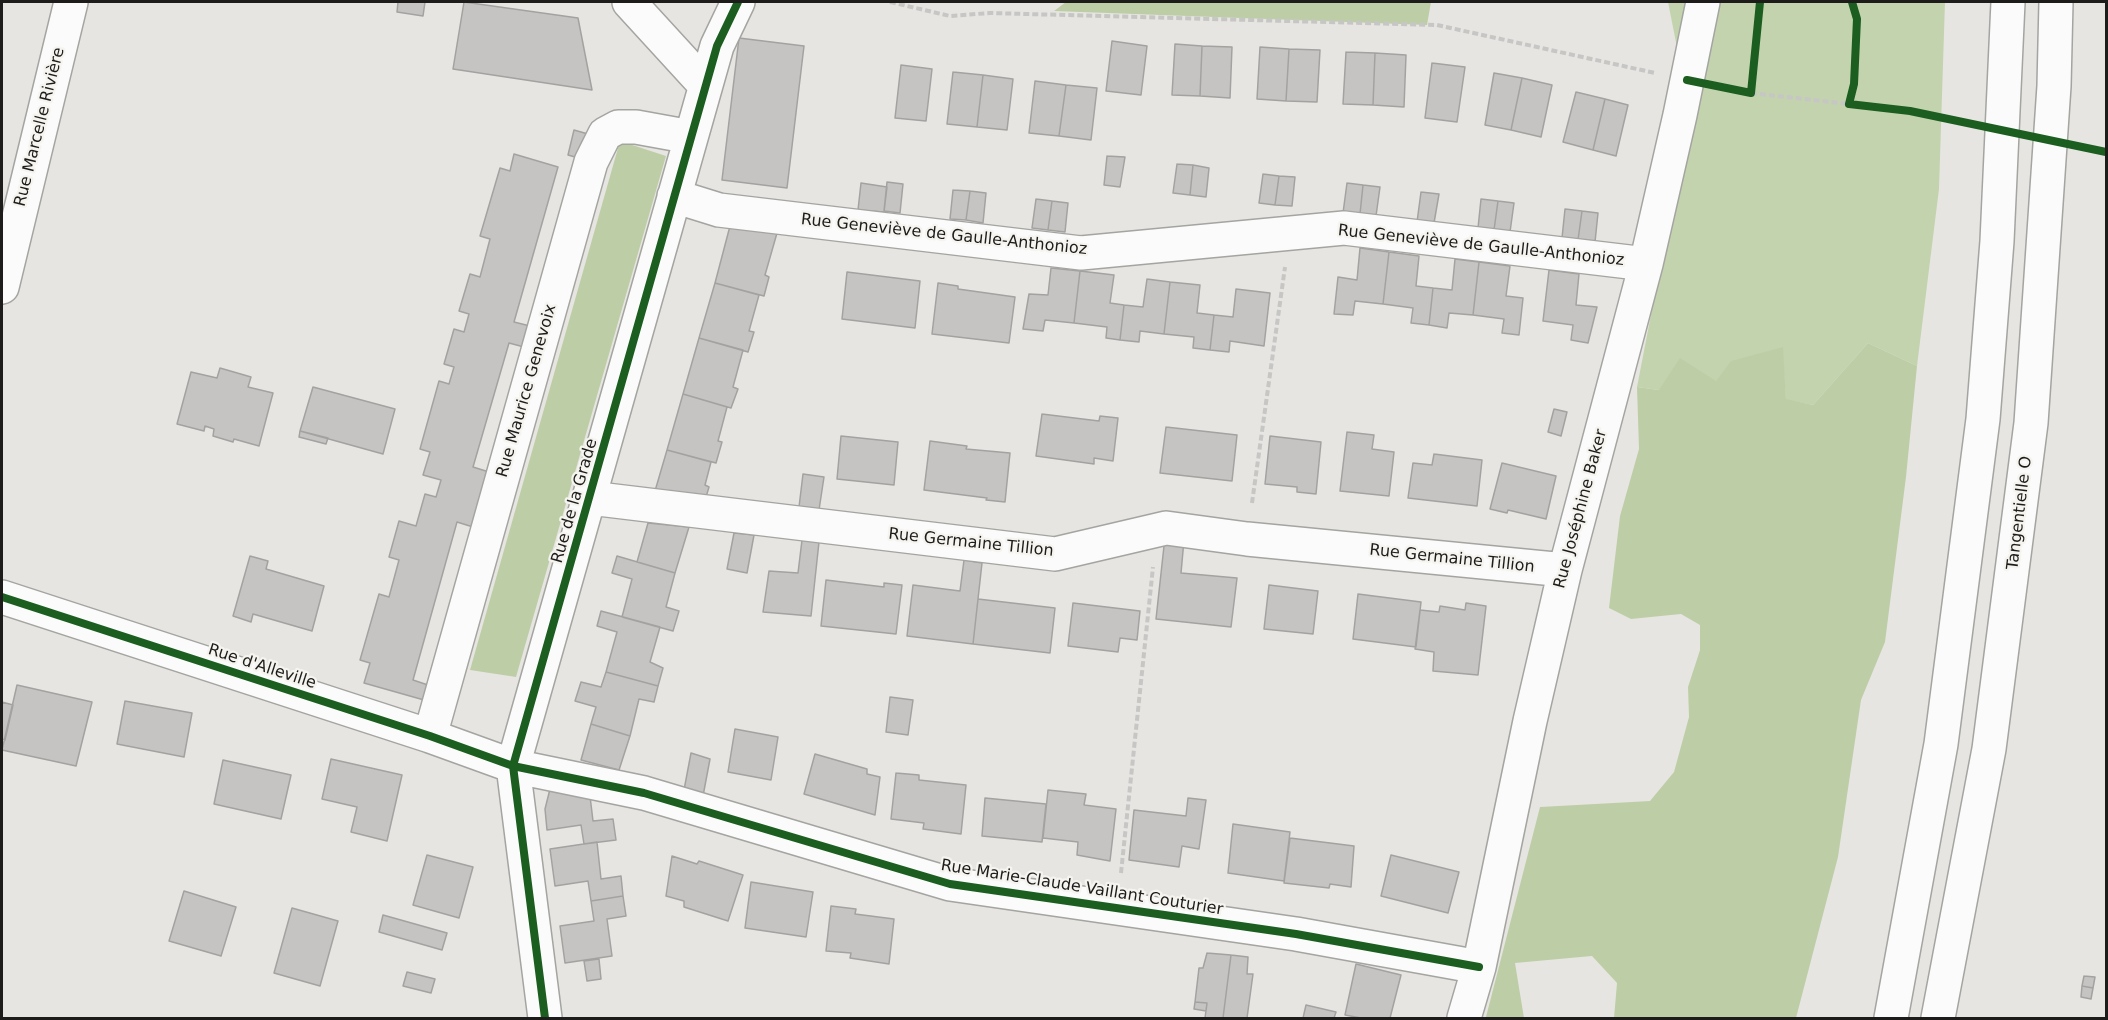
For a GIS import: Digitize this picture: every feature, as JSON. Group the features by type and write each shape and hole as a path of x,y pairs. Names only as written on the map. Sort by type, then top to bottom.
{"street":[{"name":"Rue Marcelle Rivière","path":"2,287 71,2"},
{"path":"629,2 705,86"},
{"name":"Rue de la Grade","path":"545,1018 513,766 705,86 717,46 738,2"},
{"name":"Rue Joséphine Baker","path":"1464,1018 1479,967 1530,722 1565,570 1646,264 1688,80 1703,2"},
{"path":"1891,1018 1941,744 1983,420 1997,241 2008,2"},
{"name":"Tangentielle O","path":"1938,1018 1989,749 2031,423 2054,86 2056,2"},
{"name":"Rue Maurice Genevoix","path":"430,736 591,162 605,135 618,127 636,127 691,137"},
{"name":"Rue Geneviève de Gaulle-Anthonioz","path":"674,196 719,210 1082,253 1344,228 1646,264"},
{"name":"Rue Germaine Tillion","path":"590,498 1055,554 1166,528 1247,539 1565,570"},
{"name":"Rue d'Alleville","path":"2,597 430,736 513,766"},
{"name":"Rue Marie-Claude Vaillant Couturier","path":"513,766 644,793 950,884 1296,934 1479,967"}],"path":[{"path":"890,2 950,16 990,14 1437,25 1688,80"},
{"path":"1751,93 1849,104"},
{"path":"1247,539 1290,234"},
{"path":"1118,908 1156,531"}],"green space":[{"path":"1066,2 1431,2 1427,25 1054,11"},
{"path":"1668,2 1945,2 1939,189 1917,366 1868,343 1813,405 1786,400 1782,348 1716,381 1659,390 1637,387 1690,113"},
{"path":"620,141 666,156 516,677 470,670"},
{"path":"1868,343 1917,366 1906,477 1885,642 1861,700 1838,857 1796,1018 1614,1018 1617,983 1592,956 1515,963 1524,1018 1486,1017 1540,807 1650,801 1674,772 1689,717 1688,687 1700,650 1700,625 1681,614 1631,619 1609,608 1620,516 1639,449 1637,387 1659,390 1680,358 1716,381 1731,361 1783,347 1786,399 1813,405"}],"building":[{"path":"398,2 425,2 423,16 397,12"},
{"path":"464,2 578,18 592,90 453,69"},
{"path":"739,38 804,46 787,188 722,180"},
{"path":"1112,41 1147,46 1141,95 1106,91"},
{"path":"1175,44 1202,46 1200,96 1172,95"},
{"path":"1202,46 1232,47 1230,98 1200,96"},
{"path":"1260,47 1289,49 1286,101 1257,99"},
{"path":"1289,49 1320,50 1317,102 1286,101"},
{"path":"1346,52 1375,53 1373,105 1343,104"},
{"path":"1375,53 1406,55 1404,107 1373,105"},
{"path":"1432,63 1465,67 1457,122 1425,118"},
{"path":"901,65 932,69 926,121 895,118"},
{"path":"953,72 983,75 977,127 947,124"},
{"path":"1494,73 1522,78 1511,130 1485,125"},
{"path":"983,75 1013,79 1007,130 977,127"},
{"path":"1522,78 1552,85 1541,137 1511,130"},
{"path":"1035,81 1066,85 1059,136 1029,133"},
{"path":"1066,85 1097,88 1091,140 1059,136"},
{"path":"1576,92 1605,99 1593,150 1563,142"},
{"path":"1605,99 1628,105 1616,156 1593,150"},
{"path":"574,130 588,134 582,159 568,155"},
{"path":"514,154 558,167 514,322 530,326 524,347 509,343 473,467 489,472 473,527 457,522 413,680 428,685 424,700 364,683 370,663 360,660 379,594 389,597 399,560 389,557 399,521 416,526 425,494 436,497 441,480 423,475 430,452 420,449 439,381 449,384 454,367 444,364 454,329 464,332 469,314 459,311 470,274 480,277 490,239 480,236 500,168 510,171"},
{"path":"1107,156 1125,157 1120,187 1104,185"},
{"path":"1177,164 1193,165 1190,195 1173,193"},
{"path":"1193,165 1209,168 1206,197 1190,195"},
{"path":"1263,174 1279,176 1275,205 1259,203"},
{"path":"1279,176 1295,177 1292,206 1275,205"},
{"path":"887,182 903,184 900,213 884,211"},
{"path":"861,183 887,187 884,212 858,210"},
{"path":"1347,183 1363,185 1360,214 1343,213"},
{"path":"1363,185 1380,187 1376,216 1360,214"},
{"path":"953,190 970,191 966,220 950,219"},
{"path":"970,191 986,193 983,223 966,220"},
{"path":"1421,192 1439,194 1434,223 1417,222"},
{"path":"1036,199 1052,201 1048,230 1032,228"},
{"path":"1481,199 1498,201 1494,230 1478,228"},
{"path":"1052,201 1068,203 1065,232 1048,230"},
{"path":"1498,201 1514,203 1510,232 1494,230"},
{"path":"1565,209 1582,211 1578,240 1562,238"},
{"path":"1582,211 1598,213 1595,242 1578,240"},
{"path":"730,226 777,233 765,275 769,277 764,296 715,283"},
{"path":"1360,248 1389,252 1383,304 1355,301 1353,315 1334,314 1338,277 1357,280"},
{"path":"1389,252 1419,256 1416,286 1433,288 1429,325 1411,323 1413,308 1383,304"},
{"path":"1455,259 1479,262 1473,315 1449,313 1447,328 1429,325 1433,288 1452,290"},
{"path":"1479,262 1510,266 1506,296 1523,298 1519,335 1502,333 1504,319 1473,315"},
{"path":"1051,268 1080,271 1074,323 1045,320 1043,331 1023,329 1029,294 1048,295"},
{"path":"1549,270 1579,274 1576,305 1597,307 1588,343 1571,340 1573,325 1543,321"},
{"path":"1080,271 1114,275 1110,303 1124,305 1120,340 1106,338 1107,327 1074,323"},
{"path":"847,272 920,281 915,328 842,319"},
{"path":"1147,279 1170,282 1164,334 1140,331 1139,342 1120,340 1124,305 1143,307"},
{"path":"1170,282 1200,285 1197,313 1214,315 1210,350 1193,348 1194,337 1164,334"},
{"path":"715,283 759,295 749,331 754,332 748,352 699,338"},
{"path":"938,283 958,286 958,289 1015,297 1009,343 932,334"},
{"path":"1236,289 1270,293 1264,346 1230,341 1229,352 1210,350 1214,315 1233,317"},
{"path":"699,338 743,350 733,387 738,389 731,408 683,394"},
{"path":"220,368 251,377 248,387 273,393 259,446 213,436 214,429 205,426 204,431 177,424 191,372 217,378"},
{"path":"313,387 395,409 383,454 300,431"},
{"path":"683,394 727,407 718,441 722,442 716,463 667,450"},
{"path":"1554,409 1567,412 1561,436 1548,432"},
{"path":"1042,414 1099,421 1100,416 1118,418 1113,461 1094,458 1094,464 1036,456"},
{"path":"1166,427 1237,435 1232,481 1160,473"},
{"path":"300,431 328,438 326,444 299,437"},
{"path":"1347,432 1374,435 1372,449 1394,452 1389,496 1340,491"},
{"path":"841,436 898,442 894,485 837,479"},
{"path":"1270,436 1321,442 1316,494 1297,492 1297,487 1265,484"},
{"path":"930,441 967,446 966,449 1010,453 1005,502 924,490"},
{"path":"667,450 711,462 705,485 709,487 706,497 655,491"},
{"path":"1434,454 1482,460 1477,506 1408,498 1413,463 1432,465"},
{"path":"1502,463 1556,476 1546,519 1508,510 1507,513 1490,509"},
{"path":"803,474 824,477 819,510 799,507"},
{"path":"648,523 689,527 675,573 637,562"},
{"path":"734,533 754,535 747,573 727,569"},
{"path":"1165,537 1184,540 1181,573 1237,578 1231,627 1156,619"},
{"path":"802,540 819,542 811,616 763,612 769,571 798,573"},
{"path":"250,556 268,561 266,569 324,586 312,631 253,614 251,622 233,616"},
{"path":"617,556 675,573 666,607 679,611 673,631 622,617 632,579 612,573"},
{"path":"964,560 982,563 973,644 907,636 913,585 960,591"},
{"path":"826,580 884,587 884,583 902,585 896,634 821,626"},
{"path":"1269,585 1318,591 1313,634 1264,629"},
{"path":"1358,594 1421,602 1416,647 1353,639"},
{"path":"978,599 1055,608 1050,653 973,644"},
{"path":"1073,603 1140,611 1137,640 1120,638 1118,652 1068,646"},
{"path":"1466,603 1486,606 1478,675 1433,671 1434,652 1415,649 1420,610 1439,612 1440,606 1465,610"},
{"path":"601,611 660,627 650,662 663,668 658,686 606,672 617,632 597,626"},
{"path":"606,672 658,686 654,702 639,699 630,736 591,724 596,707 575,701 581,682 601,687"},
{"path":"17,685 92,702 76,766 2,750"},
{"path":"890,697 913,700 908,735 886,732"},
{"path":"125,701 192,713 184,757 117,744"},
{"path":"2,702 13,705 5,740 2,739"},
{"path":"591,724 630,736 619,770 581,760"},
{"path":"735,729 778,737 771,780 728,772"},
{"path":"691,753 710,759 703,796 684,790"},
{"path":"815,754 867,769 867,774 880,777 875,815 804,794"},
{"path":"331,759 402,775 387,841 351,832 357,807 322,799"},
{"path":"223,760 291,775 281,819 214,804"},
{"path":"896,773 919,775 919,780 966,785 961,834 923,829 924,823 891,819"},
{"path":"551,785 590,796 593,821 613,819 616,840 584,844 581,825 547,830 545,809"},
{"path":"1048,790 1086,794 1084,805 1116,809 1110,861 1077,855 1078,842 1043,838"},
{"path":"985,798 1046,804 1042,842 982,836"},
{"path":"1188,798 1206,800 1199,849 1182,846 1179,867 1129,860 1134,810 1186,816"},
{"path":"1233,824 1290,832 1284,881 1228,873"},
{"path":"1290,838 1354,846 1351,887 1330,884 1329,888 1284,883"},
{"path":"597,842 601,879 621,876 623,896 591,901 588,881 555,886 550,849"},
{"path":"427,855 473,867 459,918 413,905"},
{"path":"1391,855 1459,872 1448,913 1381,896"},
{"path":"672,856 697,864 699,861 743,875 728,921 684,907 684,901 666,896"},
{"path":"751,882 813,892 806,937 745,928"},
{"path":"184,891 236,907 221,956 169,941"},
{"path":"623,896 626,916 607,919 612,956 565,963 560,926 594,921 591,901"},
{"path":"831,906 856,909 855,914 894,919 889,964 850,958 851,953 826,951"},
{"path":"292,908 338,921 320,986 274,973"},
{"path":"383,915 447,933 442,950 379,932"},
{"path":"1207,953 1231,955 1223,1018 1205,1018 1207,1003 1195,1002 1199,968 1203,968"},
{"path":"1231,955 1248,957 1247,974 1253,974 1247,1018 1223,1018"},
{"path":"599,959 601,979 587,981 584,961"},
{"path":"1356,964 1401,975 1390,1018 1361,1018 1345,1015"},
{"path":"407,972 435,979 431,993 403,986"},
{"path":"2084,976 2095,977 2093,988 2082,986"},
{"path":"2082,986 2093,988 2091,999 2081,997"},
{"path":"1195,1002 1207,1003 1206,1011 1194,1009"},
{"path":"1306,1005 1336,1012 1334,1018 1303,1018"}],"cycle path":[{"path":"545,1018 513,766 717,46 738,2"},
{"path":"1687,80 1751,93 1760,2"},
{"path":"1852,2 1857,19 1854,84 1849,104 1910,111 2106,152"},
{"path":"2,597 430,736 513,766 644,793 950,884 1296,934 1479,967"}]}
